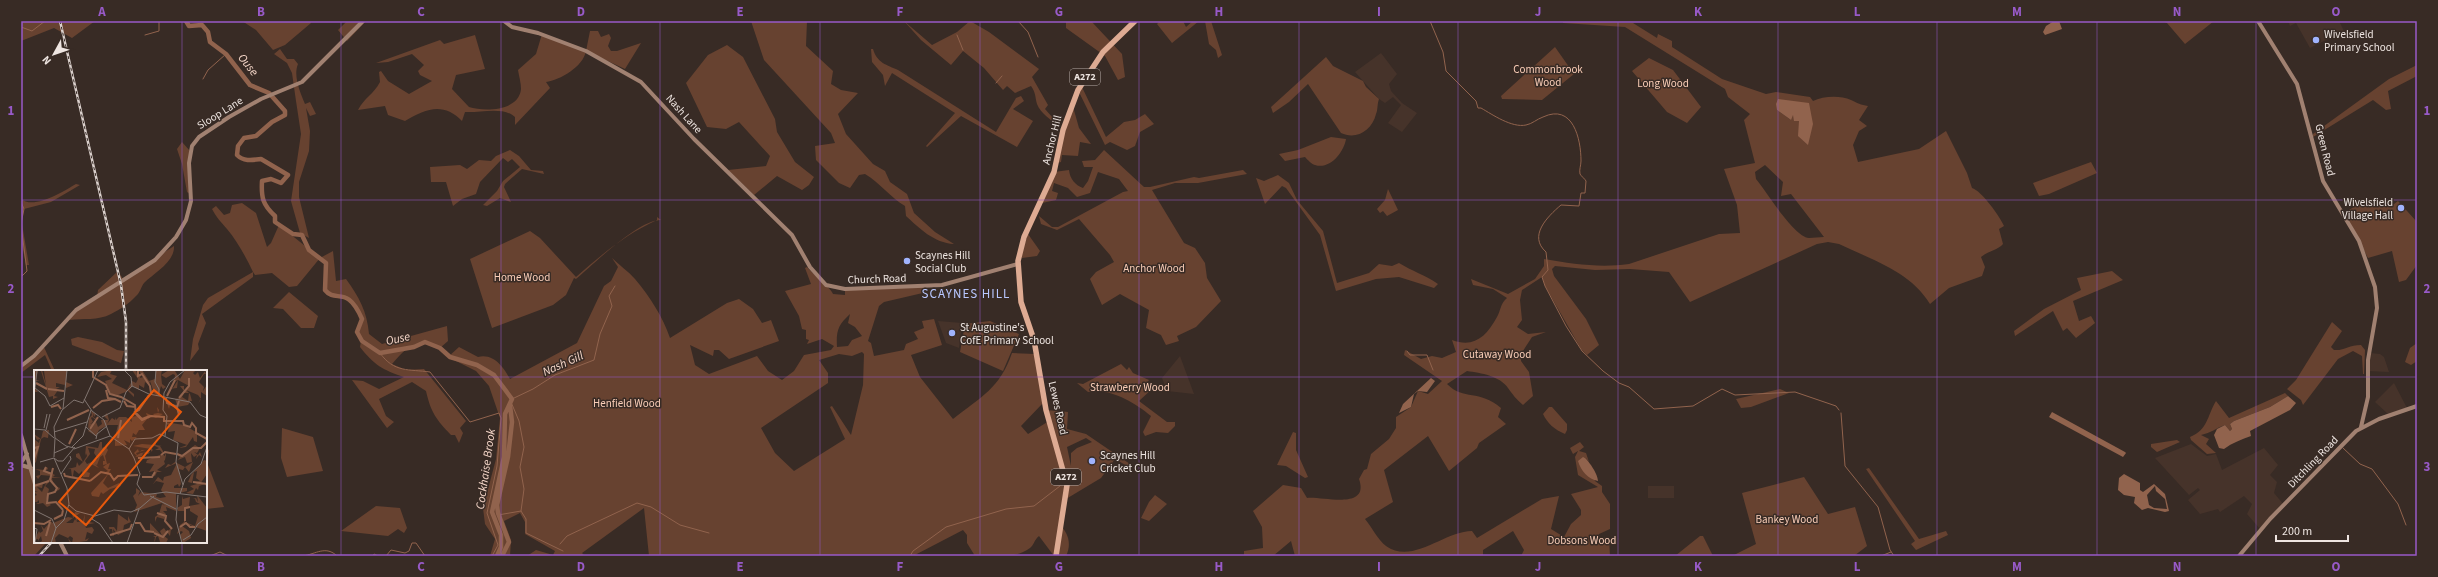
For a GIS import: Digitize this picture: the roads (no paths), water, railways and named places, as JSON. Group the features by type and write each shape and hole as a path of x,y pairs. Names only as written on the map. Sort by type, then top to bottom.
{"highway":[{"name":"Anchor Hill","path":"1018,264 1024,237 1054,172 1072,103 1091,68 1103,52 1135,21"},
{"name":"Lewes Road","path":"1018,264 1021,302 1034,340 1046,410 1067,485 1056,556"}],"street":[{"name":"Sloop Lane","path":"21,366 34,356 76,310 155,260 176,238 186,220 191,201 188,169 194,143 208,130 270,95 299,84 363,21"},
{"name":"Nash Lane","path":"504,21 512,27 538,33 586,51 641,82 694,139 792,235 812,271"},
{"name":"Green Road","path":"2258,21 2297,84 2323,181 2359,241 2375,287 2377,308 2368,360 2368,397 2362,427"},
{"name":"Church Road","path":"812,271 826,285 845,289 942,285 1018,264"},
{"name":"Ditchling Road","path":"2239,556 2322,465 2362,427 2417,406"},
{"path":"21,435 28,454 34,480"},
{"path":"28,454 21,464 31,468"},
{"path":"60,543 67,556"}],"waterway":[{"path":"21,27 32,31 45,21"},
{"path":"145,35 159,31 159,21"},
{"name":"Ouse","path":"186,21 189,26 202,25 208,32 210,42 226,54 250,85 269,93 285,111 285,115 272,122 256,136 244,138 238,146 237,155 246,160 261,159 288,175 281,183 271,179 262,181 262,192 265,205 275,216 275,222 293,234 302,235 309,250 326,263 325,290 333,296 347,298 357,308 362,319 357,332 362,341 380,353 414,347 425,342 440,348 450,357 477,365 494,375 512,399 505,414 504,457 492,512 501,535 501,547 497,556"},
{"path":"1018,21 1028,32 1038,57"},
{"path":"1430,21 1443,52 1446,71 1476,101 1478,108 1481,108 1515,125 1528,124 1553,114 1562,115 1568,119 1577,134 1581,152 1580,174 1586,181 1585,193 1581,193 1579,206 1561,205 1545,221 1539,233 1539,240 1541,246 1546,252 1548,270 1542,277 1545,286 1566,326 1582,351 1603,371 1619,383 1629,387 1654,409 1693,406 1722,389 1735,395 1795,392 1836,406 1839,410"},
{"path":"957,35 963,50"},
{"path":"203,79 208,70 226,54"},
{"path":"996,83 1002,76"},
{"path":"21,202 24,209 21,223"},
{"path":"21,225 27,271 21,277"},
{"name":"Nash Gill","path":"512,399 533,389 555,375 594,360 600,334 612,306 609,296 615,286"},
{"path":"1407,351 1410,355 1427,355 1433,370"},
{"name":"Cockhaise Brook","path":"380,353 385,359 396,367 430,372 470,422 499,413 501,418 497,466 487,513 498,545 492,556"},
{"path":"511,402 519,421 524,447 520,467 524,489 521,511"},
{"name":"Ouse","path":"502,556 509,542 498,513 497,505 508,457 512,422 510,405"},
{"path":"1841,413 1845,466 1878,507 1890,550 1894,556"},
{"path":"2343,448 2360,464 2372,469 2398,504 2406,525"},
{"path":"910,556 913,551 946,527 1006,509 1034,506 1060,486"},
{"path":"560,544 567,536 637,503 651,507 680,525 709,533"},
{"path":"498,515 521,511 526,519 526,533 563,551"},
{"name":"Cockhaise Brook","path":"386,556 391,550 405,553 409,551 412,543 416,543 425,556"},
{"name":"Cockhaise Brook","path":"303,556 321,551 329,551 337,556"},
{"name":"Cockhaise Brook","path":"210,556 220,552 228,556"},
{"path":"1881,556 1891,552"},
{"name":"Cockhaise Brook","path":"373,556 374,554 378,556"}],"railway":[{"path":"60,21 121,285 126,322 126,370"},
{"path":"39,556 51,543"}],"place":[{"name":"Wivelsfield Primary School","path":"2316,40"},
{"name":"Wivelsfield Village Hall","path":"2401,208"},
{"name":"Scaynes Hill Social Club","path":"907,261"},
{"name":"St Augustine's CofE Primary School","path":"952,333"},
{"name":"Scaynes Hill Cricket Club","path":"1092,461"}],"district":[{"name":"SCAYNES HILL","path":"966,294"}],"park label":[{"name":"Commonbrook Wood","path":"1548,75"},
{"name":"Long Wood","path":"1663,83"},
{"name":"Anchor Wood","path":"1154,268"},
{"name":"Home Wood","path":"522,277"},
{"name":"Cutaway Wood","path":"1497,354"},
{"name":"Strawberry Wood","path":"1130,387"},
{"name":"Henfield Wood","path":"627,403"},
{"name":"Bankey Wood","path":"1787,519"},
{"name":"Dobsons Wood","path":"1582,540"}]}
